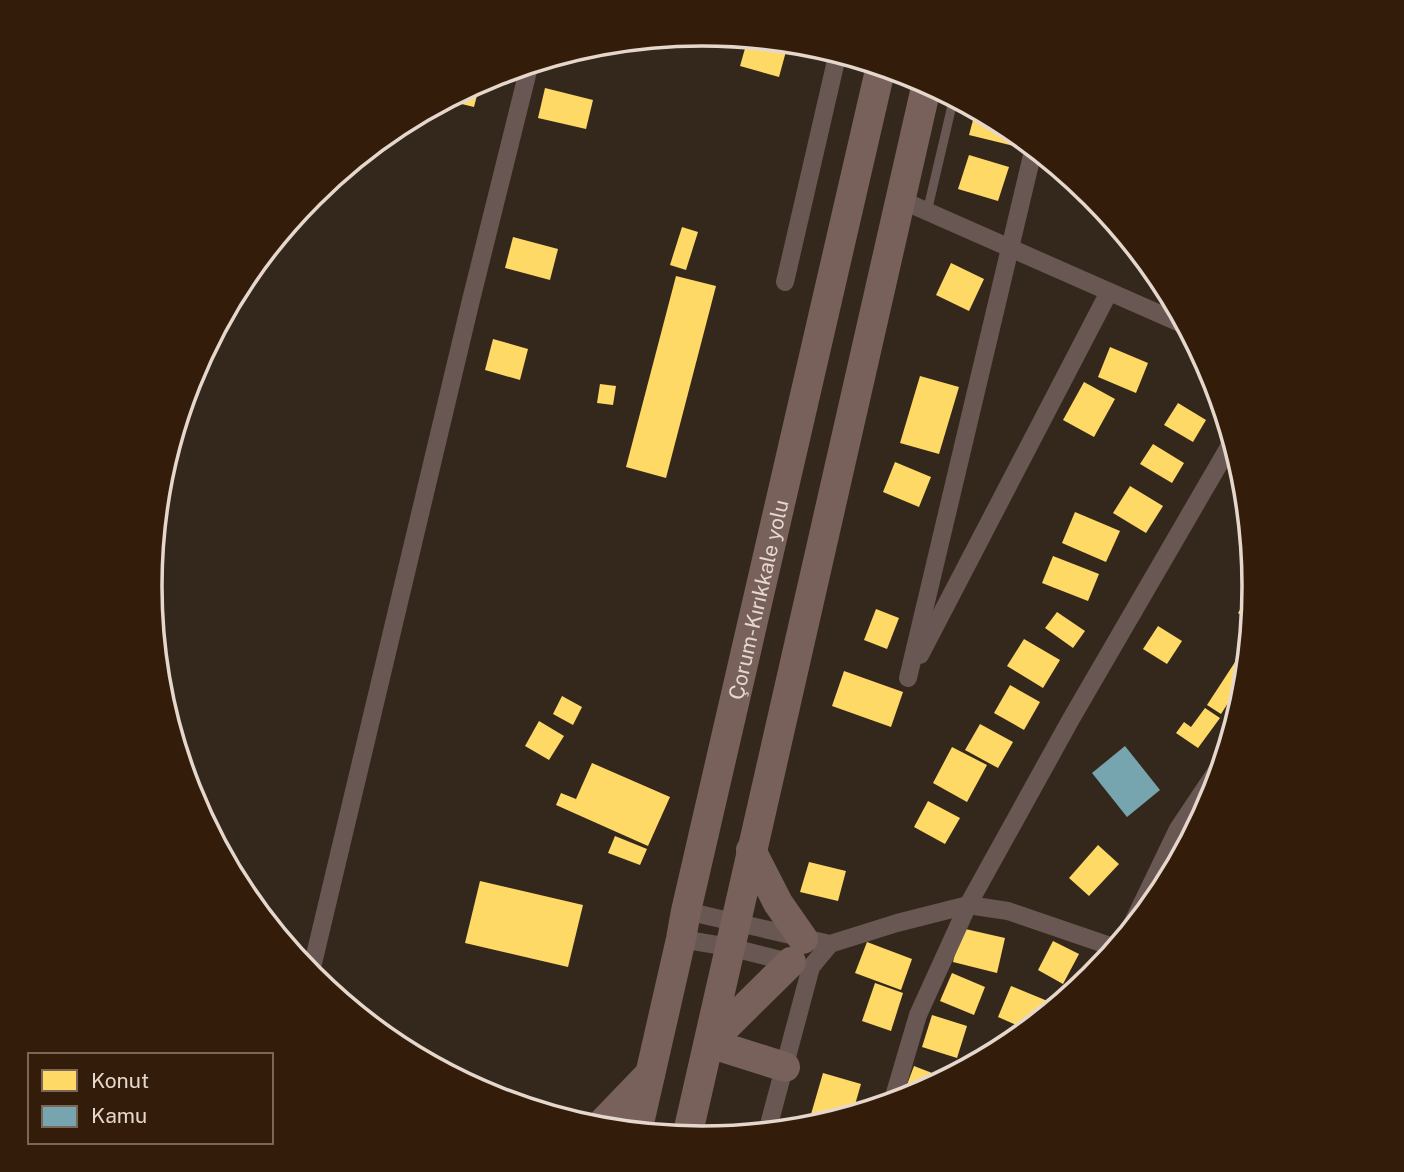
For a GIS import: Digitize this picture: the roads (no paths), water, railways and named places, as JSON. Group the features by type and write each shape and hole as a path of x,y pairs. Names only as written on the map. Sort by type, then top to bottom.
{"highway":[{"name":"Çorum-Kırıkkale yolu","path":"639,1123 879,75"},
{"path":"690,1126 924,94"},
{"path":"709,1043 809,953 778,903 751,850"},
{"path":"709,1043 785,1068"},
{"path":"608,1118 650,1074"}],"street":[{"path":"785,282 836,63"},
{"path":"314,961 527,74"},
{"path":"1031,157 908,678 1109,292"},
{"path":"899,199 1172,320"},
{"path":"896,1090 918,1015 968,905 1071,719 1226,453"},
{"path":"1148,891 1178,829 1195,807"},
{"path":"684,925 809,953 897,923 968,905 1008,911 1106,944"},
{"path":"684,925 809,953"},
{"path":"769,1122 785,1068 809,953"}],"lane":[{"path":"927,212 952,107"}]}
